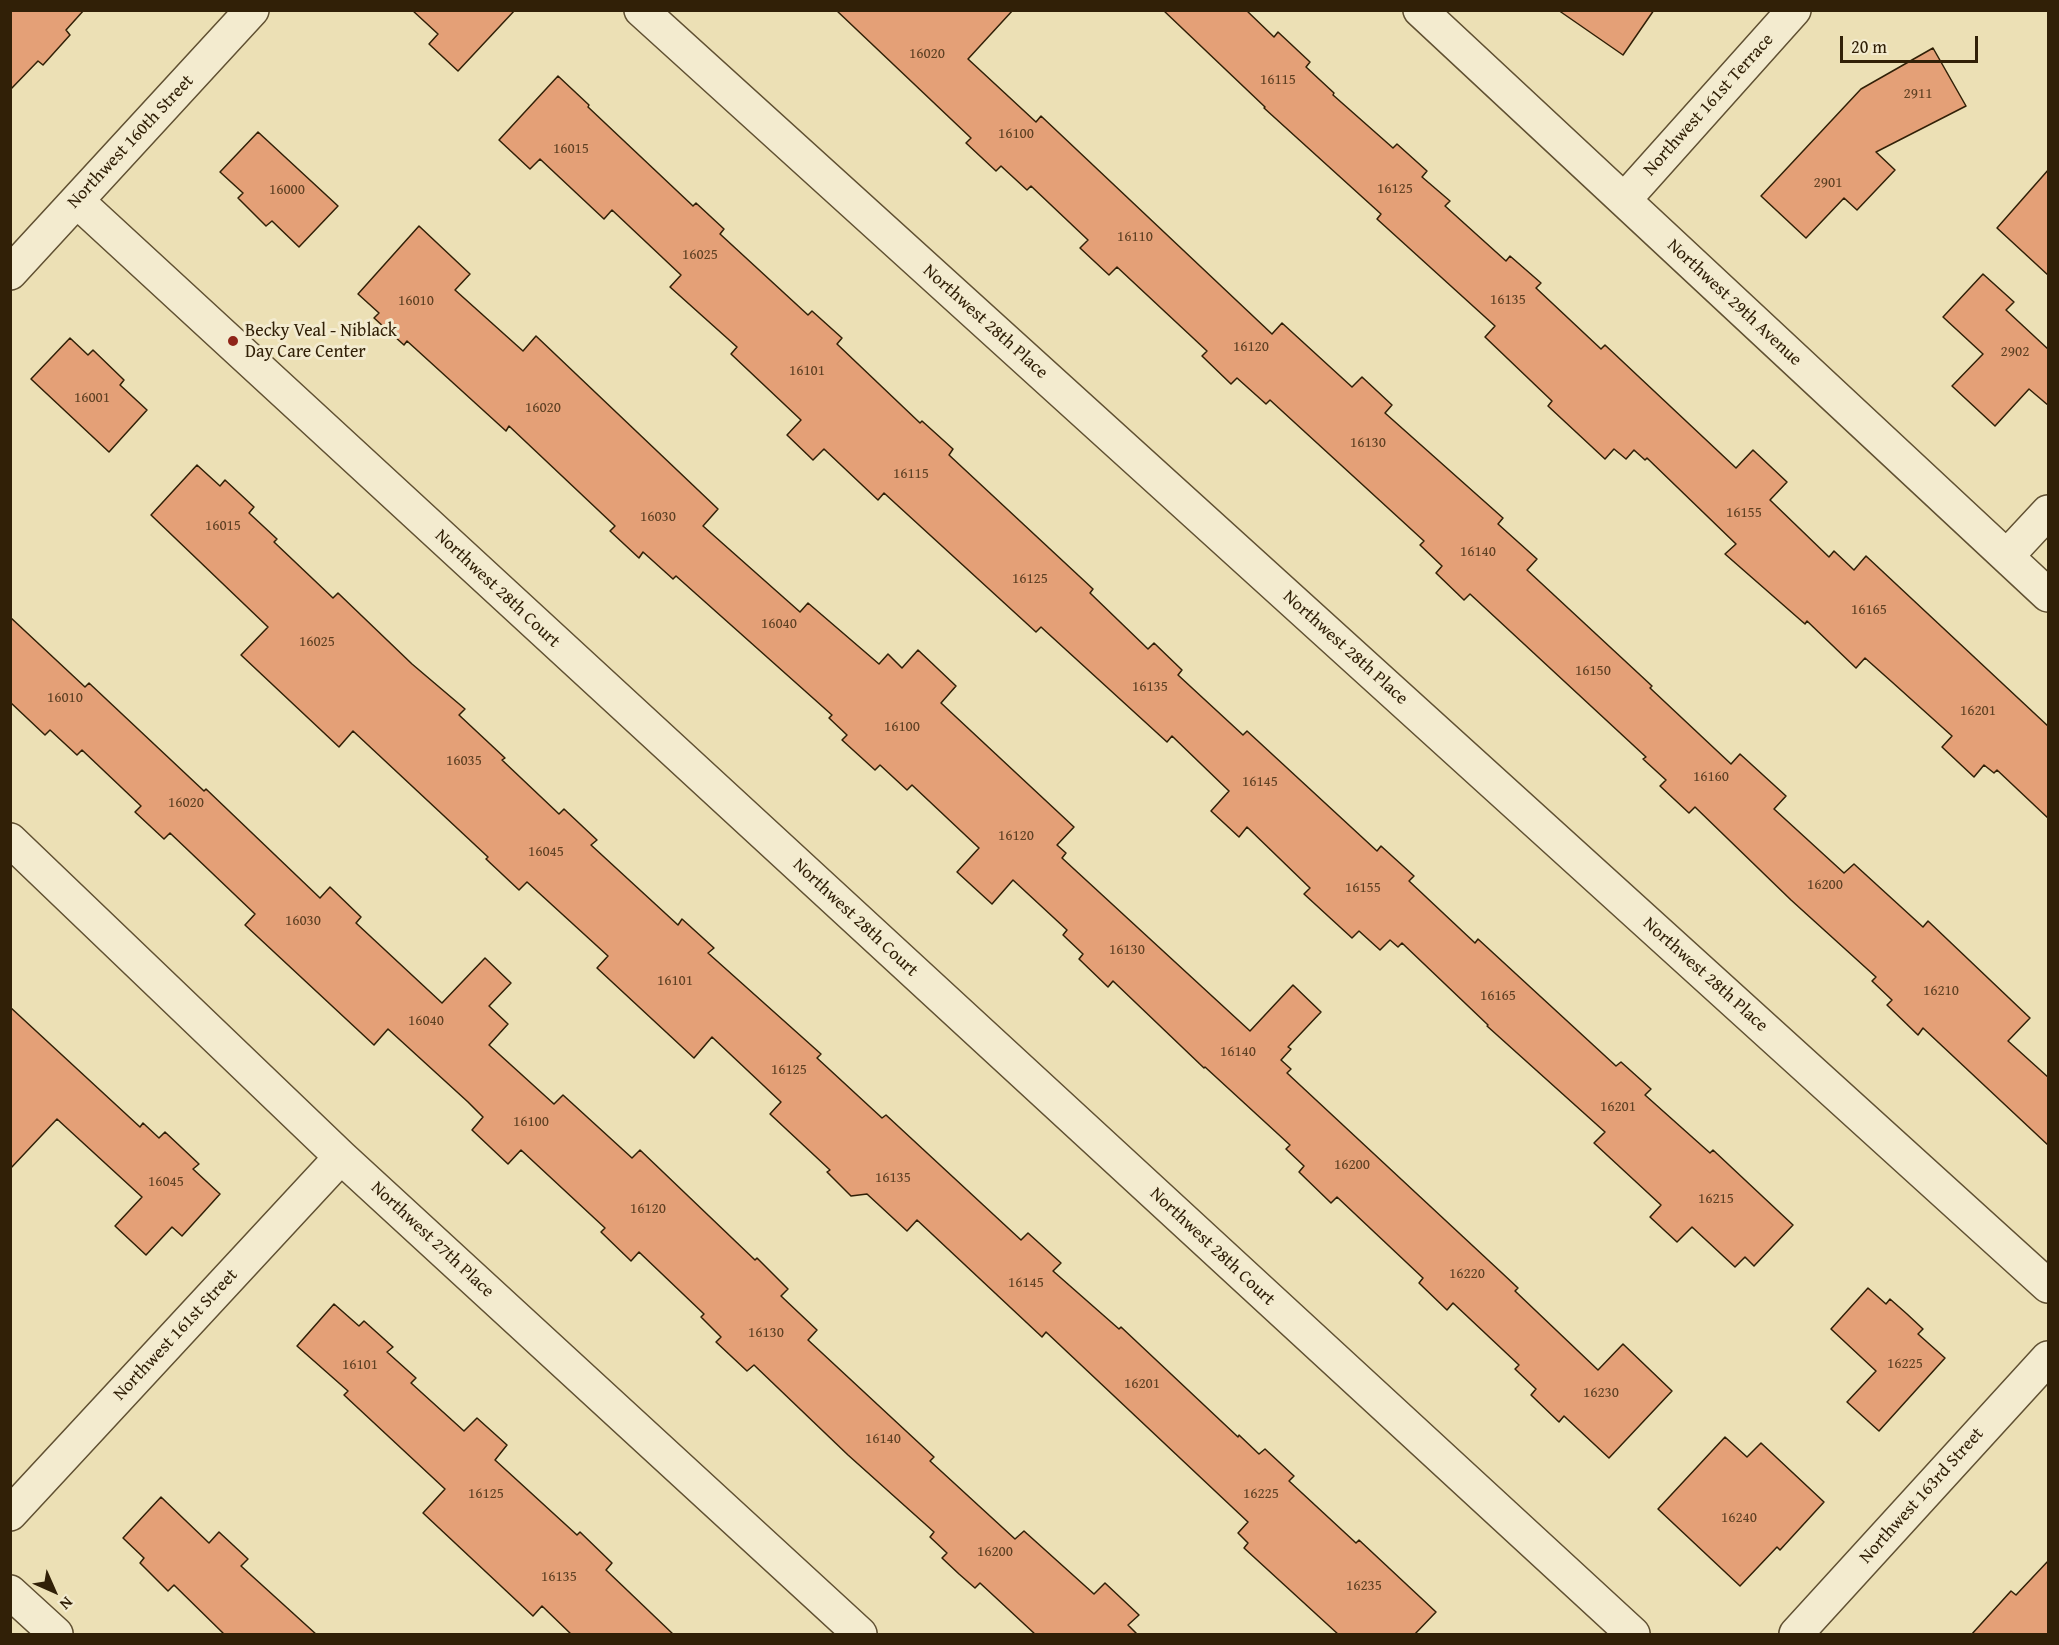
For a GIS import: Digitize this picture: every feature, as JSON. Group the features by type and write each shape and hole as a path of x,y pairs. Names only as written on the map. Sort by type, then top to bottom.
{"street":[{"name":"Northwest 160th Street","path":"10,273 252,10"},
{"name":"Northwest 28th Place","path":"641,10 2049,1286"},
{"name":"Northwest 29th Avenue","path":"1420,10 2049,595"},
{"name":"Northwest 161st Terrace","path":"1624,200 1794,10"},
{"name":"Northwest 28th Court","path":"77,201 1633,1635"},
{"path":"2007,556 2049,512"},
{"name":"Northwest 27th Place","path":"10,840 341,1156 860,1635"},
{"name":"Northwest 161st Street","path":"10,1514 341,1156"},
{"name":"Northwest 163rd Street","path":"1796,1635 2049,1358"},
{"path":"10,1592 56,1635"}],"building":[{"path":"10,10 84,10 66,30 70,35 43,65 38,61 10,90"},
{"path":"412,10 515,10 458,71 429,44 438,34"},
{"path":"836,10 1013,10 968,59 1036,122 1041,116 1272,334 1282,323 1352,387 1362,377 1392,405 1385,413 1503,518 1498,524 1537,559 1527,570 1652,686 1650,688 1731,764 1740,754 1786,796 1774,809 1844,873 1854,864 1923,927 1928,921 2030,1018 2008,1041 2049,1078 2049,1146 1923,1028 1918,1035 1887,1005 1892,1000 1872,981 1876,977 1791,900 1695,807 1689,813 1660,786 1666,780 1643,759 1646,757 1470,594 1464,600 1436,573 1442,566 1420,545 1424,541 1270,400 1266,404 1237,378 1231,384 1202,356 1207,351 1117,267 1109,275 1080,248 1088,240 1031,186 1027,190 1001,166 996,171 966,143 971,138"},
{"path":"1163,10 1246,10 1274,37 1278,32 1310,62 1306,67 1334,93 1333,95 1393,148 1397,144 1427,171 1422,177 1450,201 1445,206 1506,261 1510,256 1541,283 1536,288 1601,349 1605,345 1736,468 1753,450 1787,482 1770,500 1829,557 1834,551 1854,570 1866,556 2049,727 2049,819 1997,770 1994,773 1984,765 1974,777 1942,747 1952,736 1892,682 1865,658 1856,668 1807,621 1805,624 1725,554 1736,544 1647,458 1645,460 1634,450 1626,459 1614,449 1605,459 1548,406 1552,401 1485,337 1495,326 1377,219 1381,214 1264,108"},
{"path":"1558,10 1654,10 1623,55"},
{"path":"1933,48 1966,106 1876,152 1895,170 1857,210 1844,198 1806,238 1761,196 1861,89"},
{"path":"558,76 693,206 696,203 724,229 720,234 808,315 812,311 842,338 837,344 920,423 922,421 953,449 949,455 1093,589 1090,593 1148,649 1154,643 1182,670 1178,675 1243,735 1247,731 1377,851 1381,846 1414,876 1409,881 1475,943 1478,939 1616,1066 1621,1062 1651,1089 1645,1095 1710,1153 1713,1150 1793,1225 1754,1266 1745,1257 1735,1267 1692,1227 1677,1242 1650,1217 1661,1205 1594,1143 1605,1132 1487,1026 1402,943 1398,947 1390,940 1380,950 1359,931 1352,938 1304,894 1310,888 1247,827 1239,837 1211,811 1229,791 1172,736 1167,742 1041,627 1036,632 884,493 878,500 824,449 813,460 787,435 801,420 731,354 737,347 670,287 681,275 612,210 604,219 540,159 530,169 499,140"},
{"path":"258,132 338,206 299,247 272,221 266,226 238,198 243,193 220,172"},
{"path":"2049,169 2049,276 1997,228"},
{"path":"419,226 470,274 455,290 523,351 536,336 718,509 703,526 800,612 808,603 879,664 888,654 902,668 918,650 956,686 941,703 1074,827 1057,845 1066,853 1062,858 1250,1031 1293,985 1321,1012 1288,1047 1291,1049 1281,1060 1291,1069 1287,1073 1518,1288 1515,1291 1598,1370 1623,1344 1672,1391 1609,1458 1564,1416 1559,1422 1531,1395 1536,1389 1515,1369 1519,1365 1453,1303 1447,1310 1419,1283 1423,1278 1337,1197 1331,1203 1299,1172 1304,1166 1286,1149 1290,1145 1204,1068 1113,981 1108,987 1079,959 1083,954 1063,935 1067,930 1013,880 992,904 957,872 979,848 912,785 907,790 880,765 875,770 842,740 847,735 829,718 832,715 676,576 673,579 643,552 639,558 610,531 615,526 509,426 506,431 407,341 404,345 374,318 379,313 358,294"},
{"path":"1983,274 2014,302 2006,310 2049,350 2049,406 2029,389 1995,426 1952,386 1983,354 1943,317"},
{"path":"70,338 88,355 93,350 124,380 120,385 147,410 109,452 31,379"},
{"path":"197,465 220,486 225,480 254,507 249,513 277,539 274,542 333,598 338,593 412,664 465,709 459,715 505,758 502,760 559,814 564,809 597,840 591,845 678,925 682,919 714,948 708,953 821,1054 817,1058 882,1118 886,1115 1021,1240 1028,1233 1061,1263 1053,1271 1119,1329 1121,1327 1238,1437 1239,1435 1259,1454 1265,1449 1294,1476 1289,1481 1356,1543 1359,1540 1436,1612 1414,1635 1339,1635 1244,1548 1248,1543 1238,1533 1248,1522 1046,1332 1042,1337 917,1220 907,1231 867,1194 851,1196 827,1172 830,1170 770,1114 781,1102 712,1037 694,1058 597,968 608,956 527,882 519,890 486,859 488,857 353,731 339,747 241,655 268,627 151,515"},
{"path":"10,617 85,687 89,683 204,791 206,789 320,898 330,887 361,917 356,923 442,1003 485,958 511,983 489,1006 508,1024 489,1045 554,1104 563,1095 632,1158 640,1150 788,1289 781,1296 817,1330 808,1340 934,1457 930,1461 1015,1539 1024,1531 1094,1594 1105,1583 1139,1615 1128,1625 1138,1635 1036,1635 980,1583 975,1588 959,1574 942,1558 947,1553 930,1537 934,1532 848,1455 754,1365 747,1371 716,1342 721,1337 701,1317 704,1314 639,1252 631,1261 601,1232 605,1228 521,1150 508,1164 472,1130 483,1117 468,1102 388,1029 374,1045 245,925 255,914 170,833 164,839 135,812 141,806 82,750 77,755 50,730 45,735 10,702"},
{"path":"10,1007 140,1127 143,1123 159,1138 165,1132 199,1164 193,1169 220,1194 182,1236 172,1227 146,1255 115,1226 142,1197 57,1119 10,1169"},
{"path":"1868,1288 1886,1304 1890,1299 1907,1314 1923,1329 1918,1334 1945,1358 1879,1431 1847,1402 1876,1371 1831,1329"},
{"path":"334,1304 359,1326 364,1321 393,1347 387,1352 416,1378 411,1383 464,1431 477,1418 507,1445 495,1460 577,1535 580,1532 612,1563 606,1570 674,1635 572,1635 542,1606 533,1616 423,1513 445,1489 344,1395 348,1391 297,1346"},
{"path":"1725,1437 1747,1457 1761,1443 1824,1502 1780,1550 1777,1547 1740,1586 1658,1509"},
{"path":"161,1497 209,1543 219,1532 248,1559 241,1566 317,1635 225,1635 174,1585 168,1591 140,1563 144,1558 123,1538"},
{"path":"2049,1560 2049,1635 1971,1635 2011,1591 2016,1595"}],"place":[{"name":"Becky Veal - Niblack Day Care Center","path":"233,341"}]}
